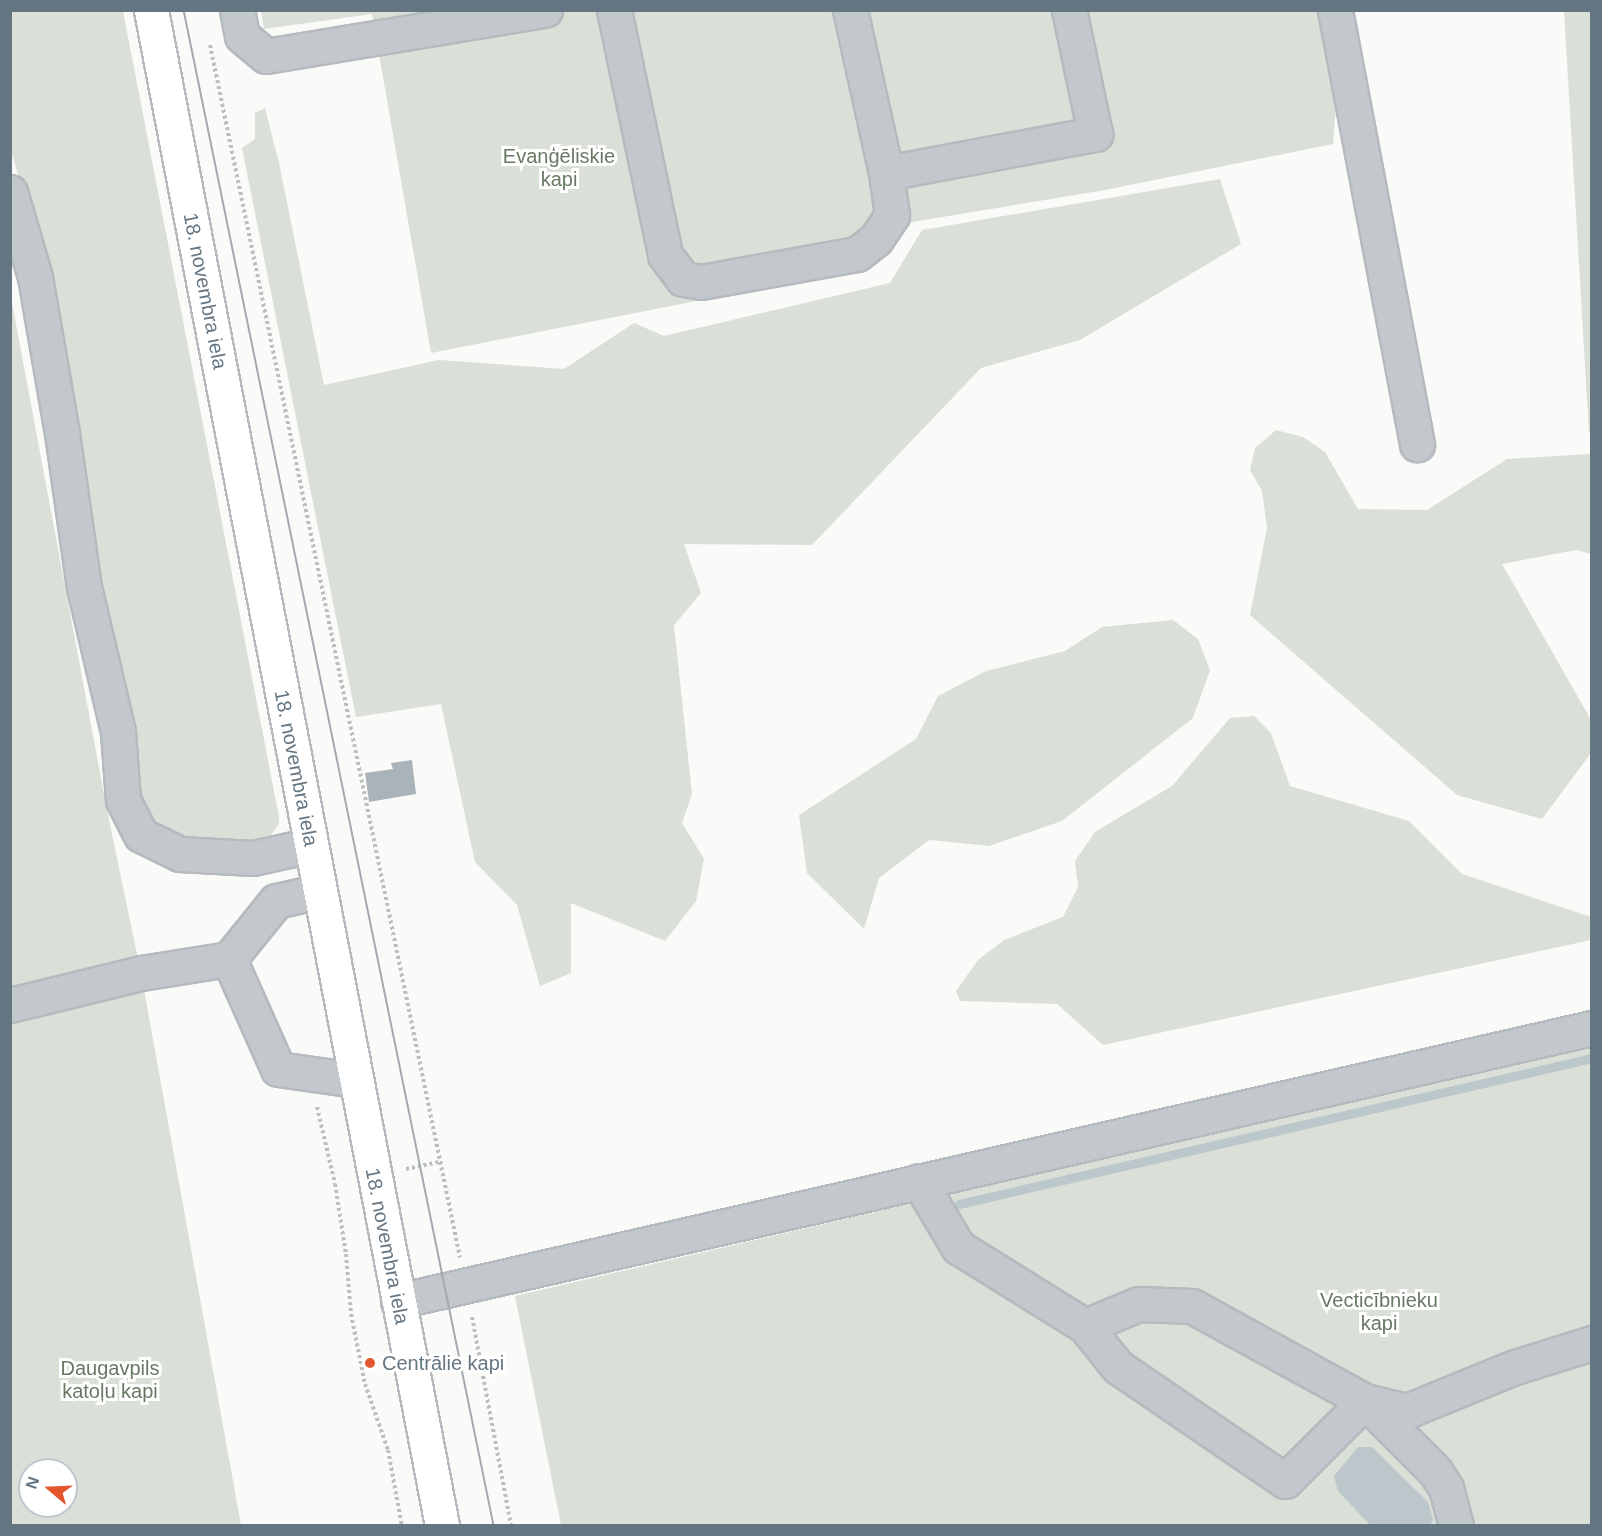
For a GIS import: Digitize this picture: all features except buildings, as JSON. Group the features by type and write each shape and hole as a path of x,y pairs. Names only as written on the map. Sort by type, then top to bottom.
{"main road":[{"name":"18. novembra iela","path":"151,10 442,1526"}],"lane":[{"path":"237,10 242,36 266,56 545,10"},
{"path":"614,10 665,255 682,279 701,282 857,254 876,239 892,215 886,173 850,10"},
{"path":"886,173 1095,134 1069,10"},
{"path":"1335,10 1417,444"},
{"path":"10,192 35,277 62,433 84,587 118,732 123,800 141,835 180,854 253,858 311,845"},
{"path":"10,1005 141,973 229,959 276,901 320,891"},
{"path":"229,959 279,1070 355,1080"},
{"path":"398,1301 1592,1028"},
{"path":"918,1181 958,1247 1085,1326 1118,1367 1285,1481 1365,1401"},
{"path":"1085,1326 1139,1304 1192,1306 1365,1401 1407,1411 1515,1367 1592,1343"},
{"path":"1365,1401 1435,1471 1446,1488 1456,1526"}],"path":[{"path":"209,42 466,1286 511,1526"},
{"path":"309,1074 335,1184 346,1254 353,1326 365,1384 388,1450 402,1526"},
{"path":"401,1170 440,1162"}],"green space":[{"path":"10,11 123,11 279,817 279,824 268,839 245,849 158,833 136,795 25,200 11,150"},
{"name":"Evanģēliskie kapi","path":"261,11 1343,11 1333,144 1105,190 912,222 875,266 431,353 372,14 264,29"},
{"path":"1564,11 1591,11 1591,434 1589,433"},
{"path":"265,108 279,163 324,385 439,360 564,369 634,323 664,336 890,283 922,230 1220,179 1241,244 1080,340 981,368 812,545 684,544 701,593 674,625 692,794 682,823 704,859 696,901 665,941 571,903 571,973 540,986 517,905 475,862 441,704 356,717 242,148 255,139 255,113"},
{"name":"Daugavpils katoļu kapi","path":"10,292 107,810 141,973 241,1525 11,1525"},
{"path":"1276,430 1303,437 1325,452 1358,509 1427,510 1507,459 1591,454 1591,554 1576,550 1502,564 1591,720 1591,753 1542,819 1457,795 1250,615 1267,528 1262,491 1250,470 1255,448"},
{"path":"1173,620 1198,639 1210,670 1193,718 1062,821 989,846 929,840 879,878 864,929 807,873 799,815 916,739 938,696 986,671 1065,651 1102,627"},
{"path":"1254,716 1271,733 1290,786 1409,821 1462,874 1591,917 1591,940 1103,1045 1057,1004 960,1001 956,991 978,960 1004,940 1063,917 1078,887 1075,861 1095,832 1172,786 1230,718"},
{"name":"Vecticībnieku kapi","path":"1591,1045 1591,1525 561,1525 515,1296"}],"shaded area":[{"path":"1358,1447 1372,1447 1428,1502 1433,1520 1430,1525 1370,1525 1338,1491 1334,1476"}],"waterway":[{"path":"959,1204 1592,1058"}],"tram line":[{"path":"184,10 494,1526"}],"place":[{"name":"Centrālie kapi","path":"370,1363"}]}
